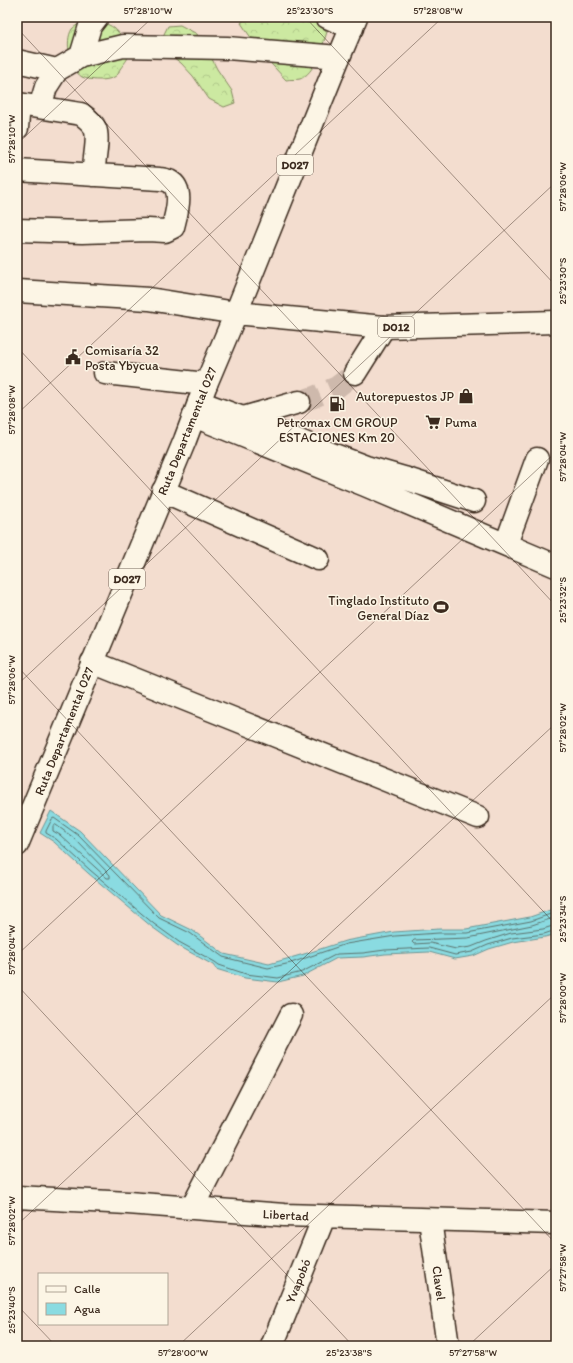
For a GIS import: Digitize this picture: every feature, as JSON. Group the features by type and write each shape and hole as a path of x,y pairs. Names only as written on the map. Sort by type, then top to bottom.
{"main road":[{"path":"81,56 90,26 97,17"},
{"path":"327,17 354,23"},
{"name":"Ruta Departamental 027","path":"17,845 354,23"},
{"path":"17,128 25,105 46,87 57,70 81,56 123,46 227,48 339,57"},
{"path":"17,61 57,70"},
{"path":"25,105 81,114 89,120 96,128 98,135 93,175"},
{"path":"17,170 160,178 170,181 178,191 179,200 173,227 165,231 148,230 82,232 17,230"},
{"name":"D012","path":"17,291 150,299 236,313 384,327 556,322"},
{"path":"355,373 384,327"},
{"path":"105,373 200,400 366,467 404,478 474,502"},
{"path":"200,400 372,488 556,566"},
{"path":"243,418 299,402"},
{"path":"506,544 537,459"},
{"path":"163,491 318,559"},
{"path":"92,662 478,817"},
{"path":"192,1208 291,1015"},
{"name":"Libertad","path":"17,1197 128,1202 324,1217 556,1223"},
{"name":"Yvapobó","path":"272,1346 324,1217"},
{"name":"Clavel","path":"430,1220 448,1346"}],"green space":[{"path":"245,17 315,17 327,32 317,59 310,71 300,79 286,80 262,54 241,23"},
{"path":"85,21 94,21 108,25 114,28 123,38 130,53 115,77 106,80 90,79 82,77 74,68 71,62 68,41 72,29"},
{"path":"180,25 197,34 217,69 232,91 235,103 224,107 209,99 193,76 181,63 164,51 161,40 168,26"}],"water":[{"path":"51,811 80,831 161,915 192,930 224,954 269,964 345,941 394,932 466,929 530,917 553,909 556,906 556,934 513,942 489,949 473,956 455,959 429,952 337,958 303,976 278,982 245,978 216,969 213,965 177,945 152,927 54,842 40,833"}],"tunnel":[{"path":"299,402 337,387 355,373"}],"place":[{"name":"Comisaría 32 Posta Ybycua","path":"73,357"},
{"name":"Autorepuestos JP","path":"466,396"},
{"name":"Petromax CM GROUP ESTACIONES Km 20","path":"337,404"},
{"name":"Puma","path":"433,422"},
{"name":"Tinglado Instituto General Díaz","path":"441,607"}]}
